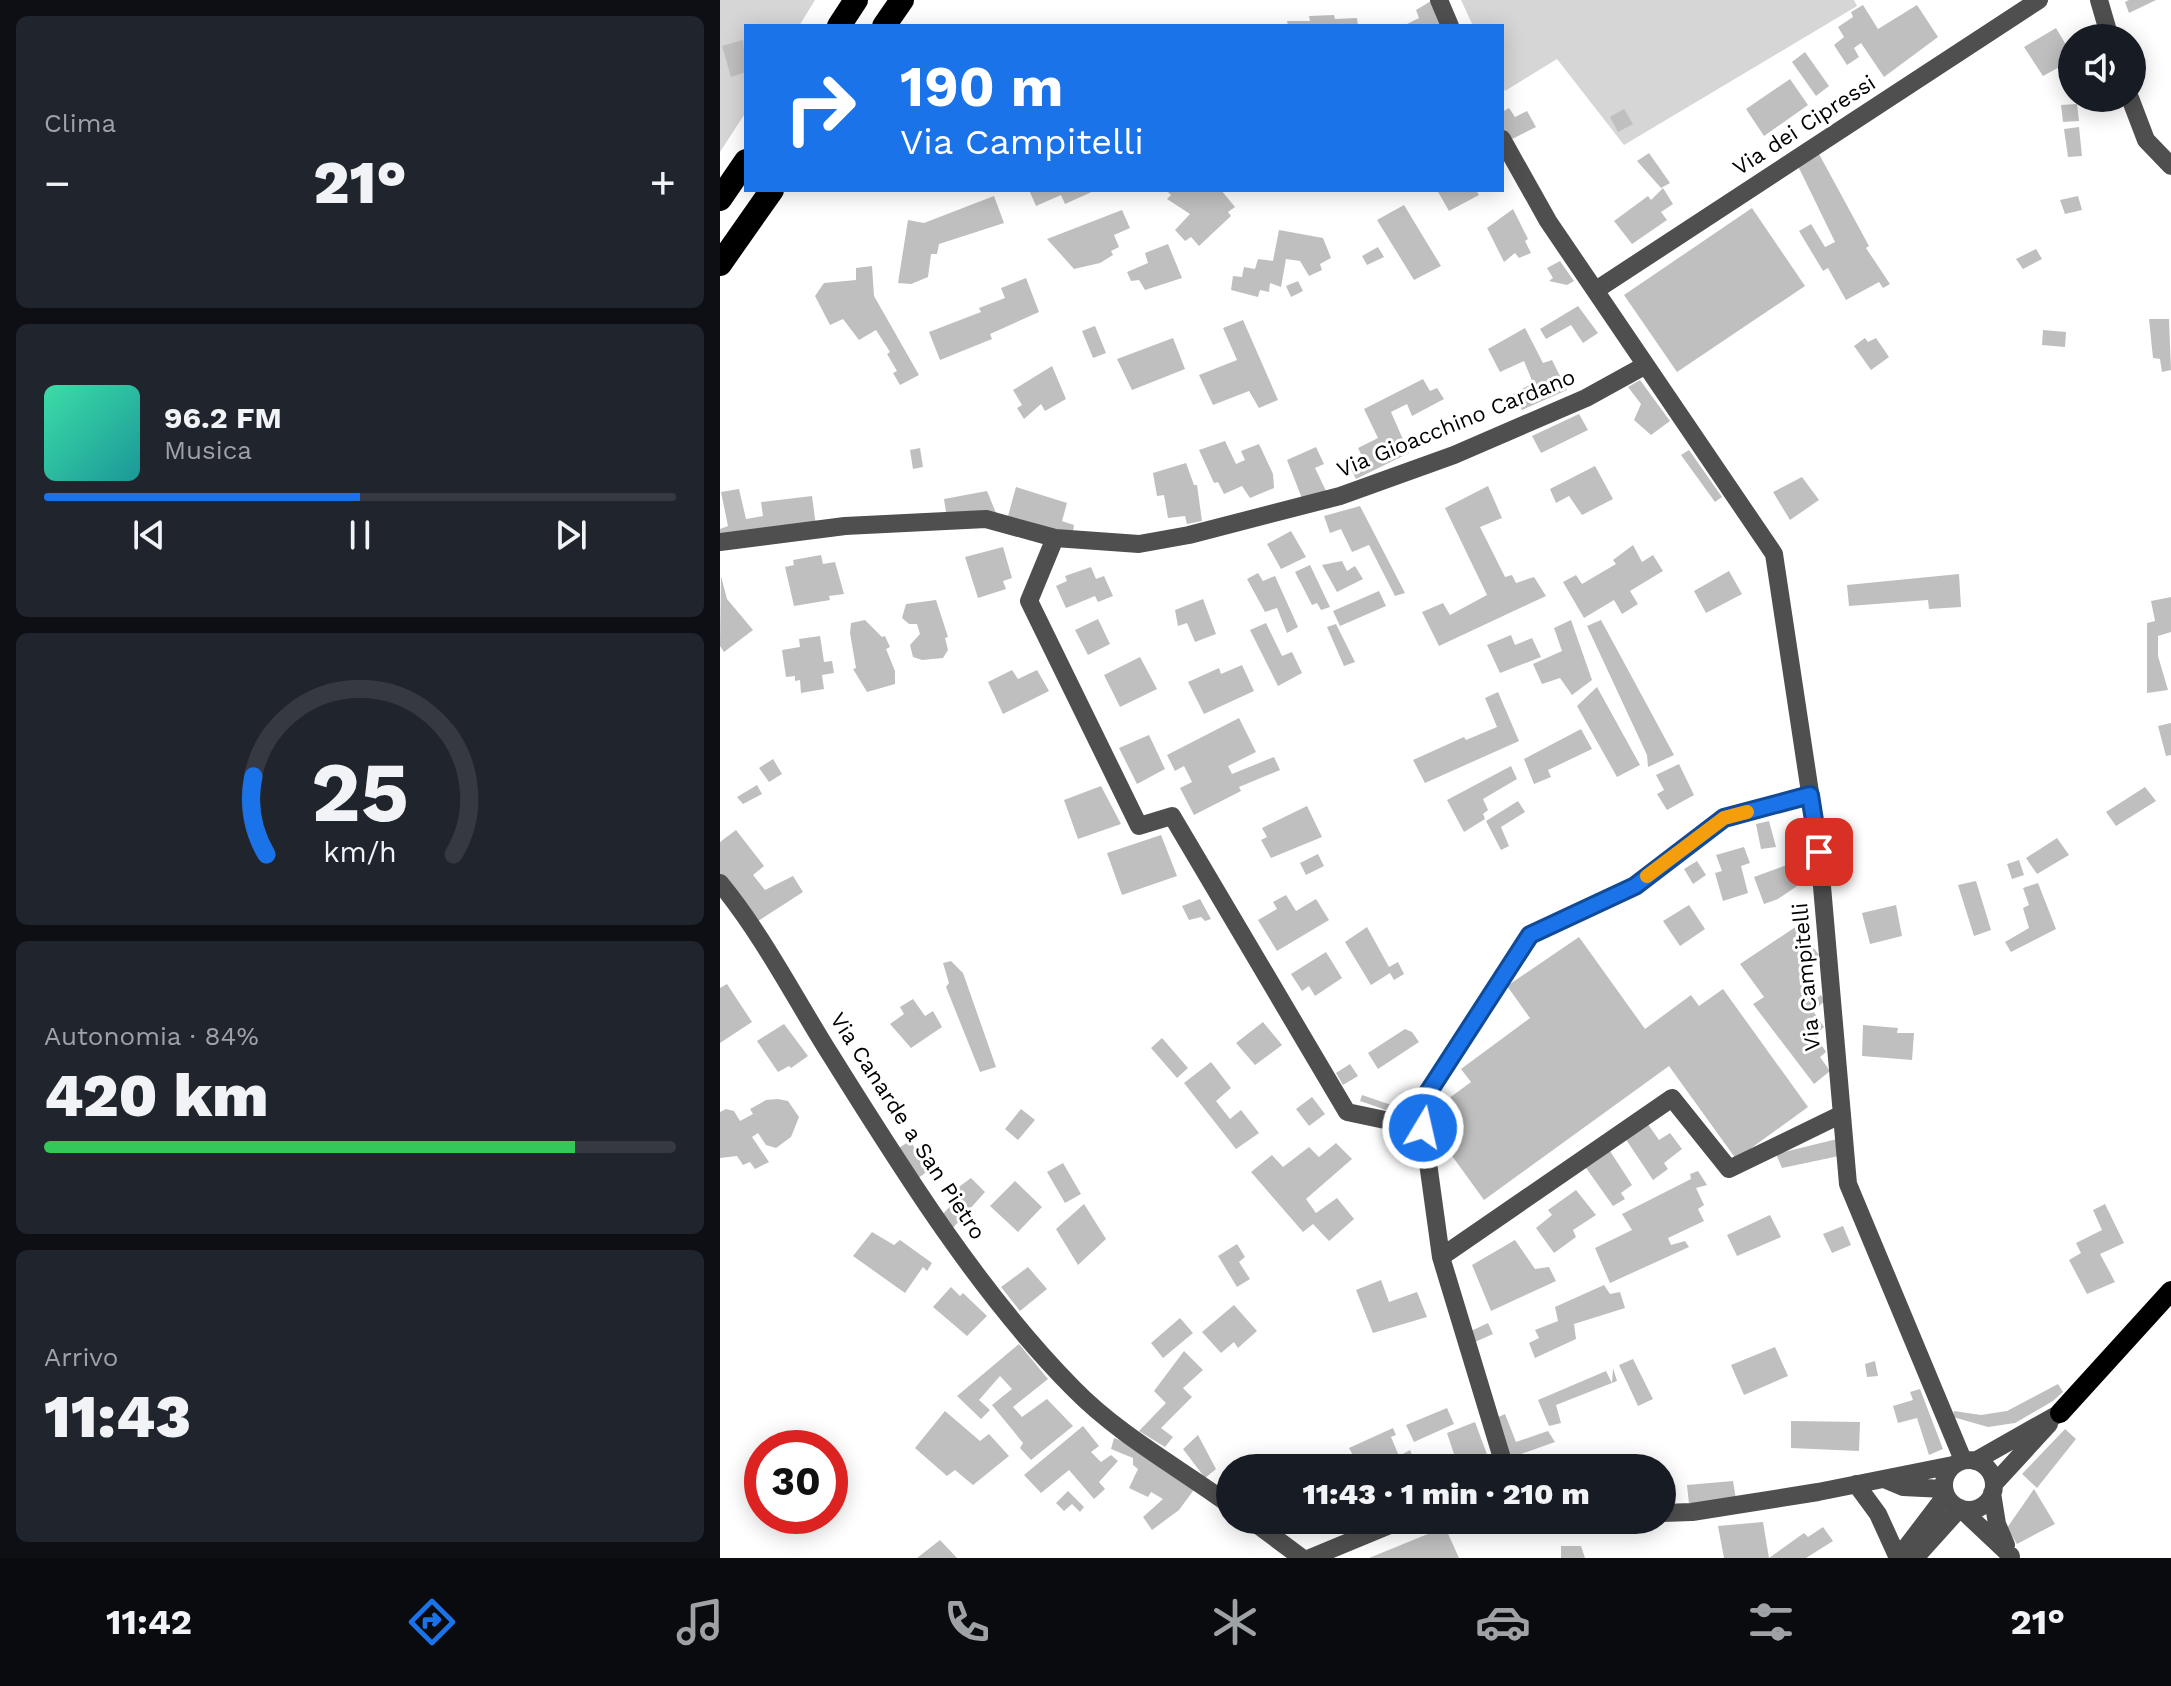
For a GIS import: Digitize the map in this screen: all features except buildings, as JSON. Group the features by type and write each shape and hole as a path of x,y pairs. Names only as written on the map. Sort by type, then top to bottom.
{"highway":[{"path":"840,24 856,0"},
{"path":"885,24 902,0"},
{"path":"720,199 744,164"},
{"path":"720,264 771,192"}],"main road":[{"path":"2060,1413 2171,1291"}],"street":[{"path":"1439,0 1449,24"},
{"name":"Via dei Cipressi","path":"1596,290 2039,0"},
{"path":"2099,0 2106,24"},
{"path":"2135,112 2146,140 2171,166"},
{"path":"1504,143 1548,221 1644,366"},
{"name":"Via Gioacchino Cardano","path":"720,542 845,526 986,519 1055,538 1139,544 1189,535 1340,496 1530,424 1644,366"},
{"name":"Via Campitelli","path":"1644,366 1774,554 1819,852 1848,1184 1964,1462"},
{"path":"1055,538 1029,601 1139,826 1172,816 1347,1112 1423,1128"},
{"path":"1501,1454 1441,1257 1420,1105 1530,935 1635,886 1724,818 1810,795"},
{"name":"Via Canarde a San Pietro","path":"720,883 767,949 933,1216 1053,1366 1104,1418 1216,1495"},
{"path":"1441,1257 1672,1098 1729,1169 1842,1114"},
{"path":"1898,1558 1945,1492 1947,1472 2060,1413"},
{"path":"1960,1508 1976,1509 2060,1413"},
{"path":"1676,1513 1856,1484 1964,1462 1988,1469 1997,1524 2012,1557"},
{"path":"1884,1479 1903,1487 1945,1492 2012,1557"},
{"path":"1856,1484 1878,1514 1898,1558"},
{"path":"1915,1558 1960,1508"},
{"path":"1270,1534 1302,1558"},
{"path":"1310,1558 1368,1534"}],"shaded area":[{"path":"720,0 815,0 800,24 744,24 744,115 720,152"},
{"path":"1461,0 1854,0 1857,6 1624,145 1557,59 1505,91 1504,24 1472,24"}],"slow traffic":[{"path":"1647,876 1724,818 1747,812"}],"route":[{"path":"1423,1128 1420,1105 1530,935 1635,886 1724,818 1810,795 1819,852"}]}
